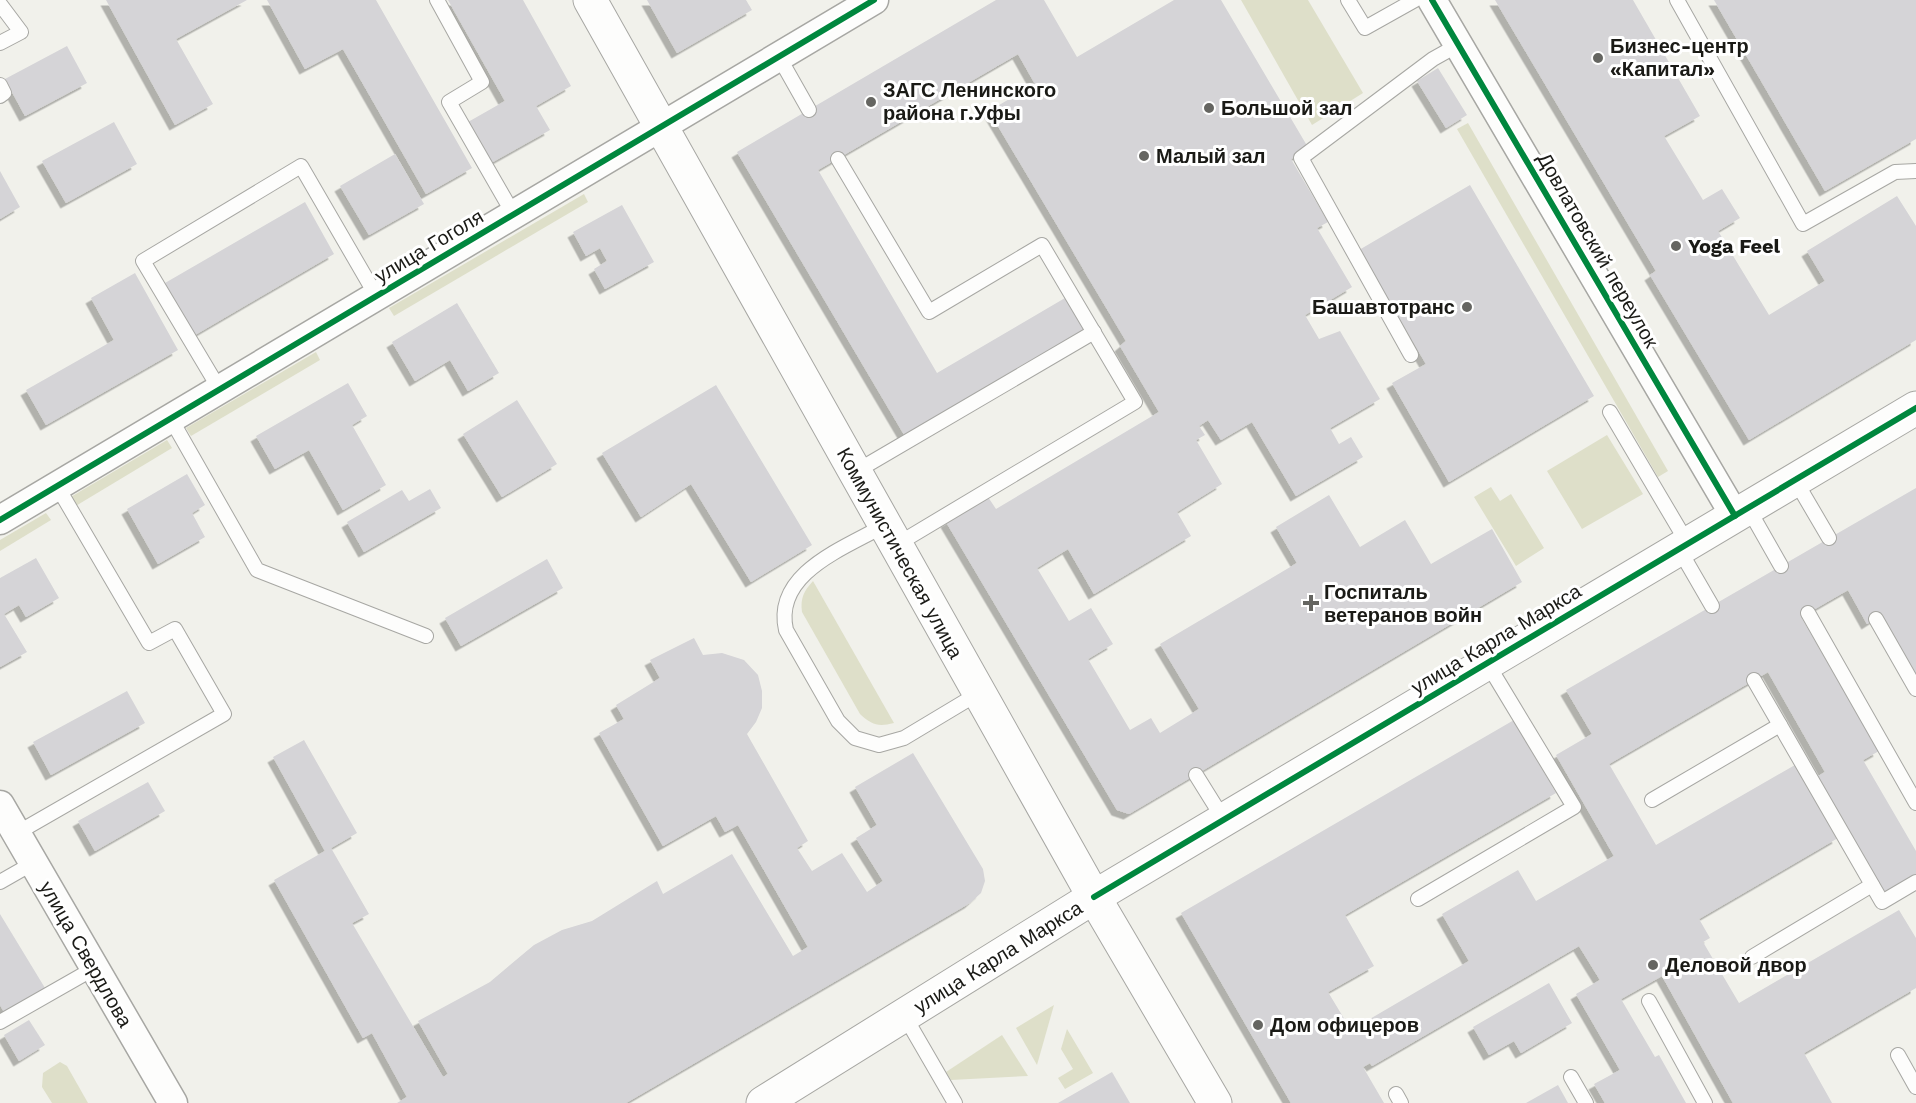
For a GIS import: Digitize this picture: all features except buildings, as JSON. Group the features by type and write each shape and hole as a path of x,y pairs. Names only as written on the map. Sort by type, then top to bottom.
{"main road":[{"name":"Коммунистическая улица","path":"590,0 1094,897 1215,1103"},
{"name":"улица Карла Маркса","path":"764,1103 1094,897 1916,408"}],"street":[{"name":"улица Гоголя","path":"0,520 874,0"},
{"name":"Довлатовский переулок","path":"1432,0 1742,512"},
{"name":"улица Свердлова","path":"0,805 35,862 93,969 173,1103"}],"lane":[{"path":"437,0 482,82 449,102 514,215"},
{"path":"1348,0 1365,28 1415,0"},
{"path":"1677,0 1803,224 1895,172 1916,171"},
{"path":"0,4 21,32 0,43"},
{"path":"1411,355 1301,158 1433,59 1458,45"},
{"path":"779,57 809,110"},
{"path":"0,85 4,93 0,96"},
{"path":"838,159 929,312 1042,245 1135,402 890,535 808,570 792,588 784,602 783,616 791,640 838,721 855,738 879,745 904,738 979,693"},
{"path":"220,390 143,261 301,166 377,297"},
{"path":"855,472 1094,332"},
{"path":"1610,412 1684,547 1712,606"},
{"path":"171,419 257,570 426,636"},
{"path":"1795,480 1828,538"},
{"path":"17,833 224,714 174,629 149,642 57,486"},
{"path":"1742,512 1781,566"},
{"path":"1808,613 1916,803"},
{"path":"1876,619 1916,689"},
{"path":"1418,899 1574,807 1487,663"},
{"path":"1754,680 1881,902 1916,882"},
{"path":"1652,800 1780,725"},
{"path":"1196,775 1224,819"},
{"path":"0,882 35,862"},
{"path":"1752,957 1872,885"},
{"path":"0,1022 93,969"},
{"path":"1649,1002 1706,1103"},
{"path":"904,1015 955,1103"},
{"path":"1898,1055 1916,1087"},
{"path":"1571,1077 1586,1103"}],"green space":[{"path":"1241,0 1308,0 1363,93 1312,125"},
{"path":"1468,123 1668,471 1658,477 1457,129"},
{"path":"584,194 588,202 394,316 389,308"},
{"path":"316,352 320,360 191,436 186,428"},
{"path":"1607,435 1643,494 1582,529 1547,471"},
{"path":"167,440 172,448 74,507 69,498"},
{"path":"1491,487 1500,501 1511,494 1544,548 1516,566 1474,497"},
{"path":"46,513 51,520 0,551 0,540"},
{"path":"813,581 894,723 876,724 860,714 802,612 803,595"},
{"path":"1054,1005 1037,1065 1016,1028"},
{"path":"1067,1029 1093,1073 1065,1089 1058,1078 1073,1069 1061,1049"},
{"path":"1002,1035 1028,1076 951,1080 946,1072"},
{"path":"60,1062 67,1066 88,1103 52,1103 42,1087 43,1073"}],"cycle path":[{"path":"0,520 874,0"},
{"path":"1432,0 1735,516"},
{"path":"1094,897 1916,408"}],"place":[{"name":"Бизнес-центр «Капитал»","path":"1598,58"},
{"name":"ЗАГС Ленинского района г.Уфы","path":"871,102"},
{"name":"Большой зал","path":"1209,108"},
{"name":"Малый зал","path":"1144,156"},
{"name":"Yoga Feel","path":"1676,246"},
{"name":"Башавтотранс","path":"1467,307"},
{"name":"Госпиталь ветеранов войн","path":"1311,603"},
{"name":"Деловой двор","path":"1653,965"},
{"name":"Дом офицеров","path":"1258,1025"}]}
